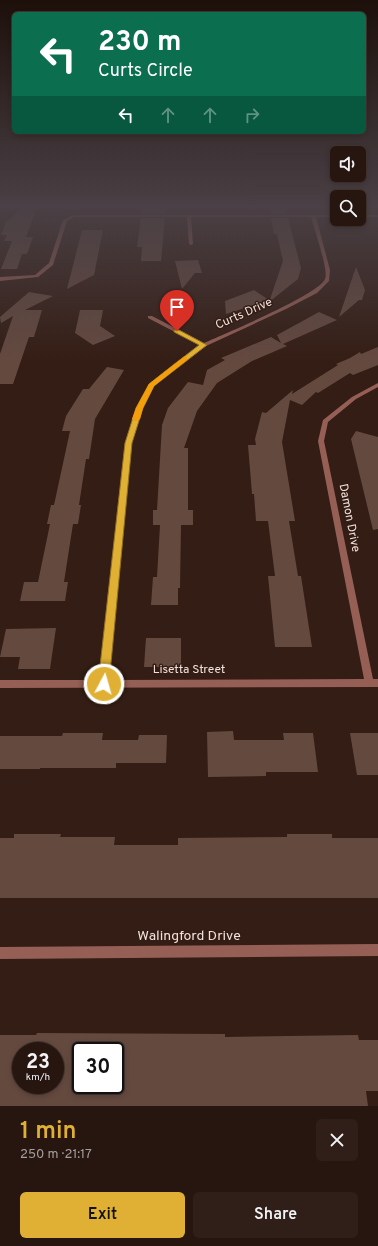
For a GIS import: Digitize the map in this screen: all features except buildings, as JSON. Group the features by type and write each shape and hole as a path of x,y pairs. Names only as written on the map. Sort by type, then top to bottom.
{"street":[{"path":"0,287 2,279 36,276 51,264 53,259"},
{"name":"Curts Drive","path":"104,684 128,443 140,408 152,385 204,345 315,292 327,280 328,270 325,259"},
{"path":"150,317 204,345"},
{"name":"Damon Drive","path":"374,683 321,441 324,420 354,398 378,385"},
{"name":"Lisetta Street","path":"0,684 374,683"},
{"name":"Walingford Drive","path":"0,952 378,950"}],"slow traffic":[{"path":"136,419 152,385 185,358"}],"route":[{"path":"104,684 128,443 140,408 152,385 177,364 204,345 177,331"}]}
